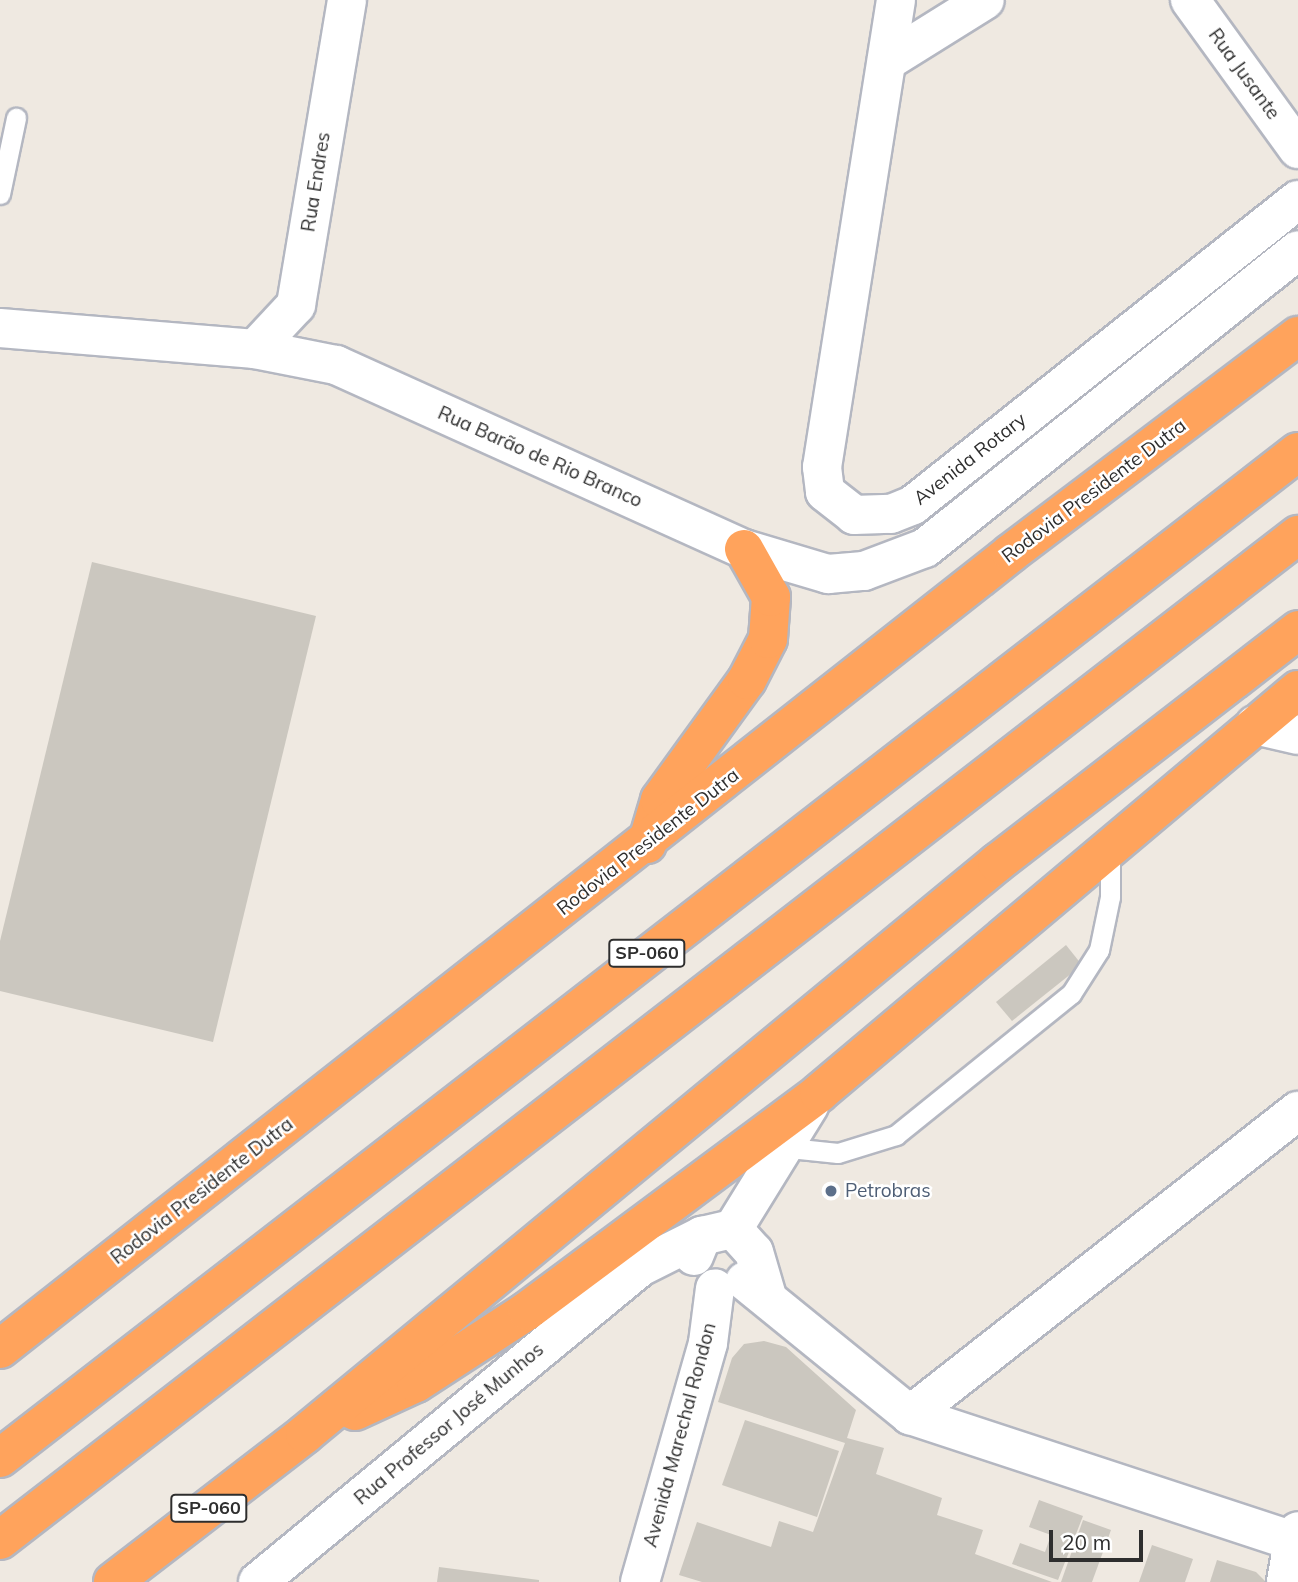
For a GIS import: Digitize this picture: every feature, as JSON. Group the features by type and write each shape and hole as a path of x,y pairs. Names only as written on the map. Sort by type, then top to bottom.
{"highway":[{"name":"Rodovia Presidente Dutra","path":"0,1349 647,844 1011,553 1298,336"},
{"name":"SP-060","path":"0,1458 1298,452"},
{"path":"0,1540 1298,535"},
{"path":"647,844 660,800 747,680 768,639 771,597 744,549"},
{"name":"SP-060","path":"113,1582 305,1434 998,863 1298,630"},
{"path":"305,1434 416,1383 527,1311 819,1093 1110,845 1298,690"}],"street":[{"name":"Rua Endres","path":"296,305 347,0"},
{"name":"Avenida Rotary","path":"896,0 822,467 825,492 854,515 891,514 913,505 1298,200"},
{"path":"887,61 985,0"},
{"name":"Rua Jusante","path":"1190,0 1298,149"},
{"name":"Rua Barão de Rio Branco","path":"0,328 255,349 336,365 744,549 828,574 864,571 925,548 1298,250"},
{"path":"255,349 296,305 336,365"},
{"path":"1255,725 1298,736"},
{"path":"819,1093 779,1147 730,1266 910,1415 1296,1536 1286,1582"},
{"path":"910,1415 1298,1111"},
{"name":"Rua Professor José Munhos","path":"258,1582 640,1267 730,1266"},
{"name":"Avenida Marechal Rondon","path":"640,1582 730,1266"}],"lane":[{"path":"0,194 16,118"},
{"path":"779,1147 838,1153 896,1135 1071,994 1088,972 1105,924 1110,845"}],"building":[{"path":"92,562 316,616 213,1042 0,991 0,941"},
{"path":"1066,945 1082,965 1012,1021 996,1002"},
{"path":"764,1341 786,1347 856,1410 847,1438 884,1448 876,1474 942,1498 937,1515 983,1530 975,1554 1052,1582 702,1582 679,1575 697,1522 771,1547 779,1521 813,1532 845,1443 718,1402 732,1358 744,1344"},
{"path":"745,1420 839,1451 817,1517 722,1485"},
{"path":"1039,1500 1083,1516 1058,1580 1012,1564 1020,1543 1045,1552 1051,1535 1029,1527"},
{"path":"1083,1520 1111,1530 1092,1582 1061,1582"},
{"path":"1152,1545 1193,1559 1185,1582 1139,1582"},
{"path":"1217,1560 1256,1572 1266,1582 1210,1582"},
{"path":"439,1567 539,1580 539,1582 437,1582"}],"place":[{"name":"Petrobras","path":"831,1191"}]}
